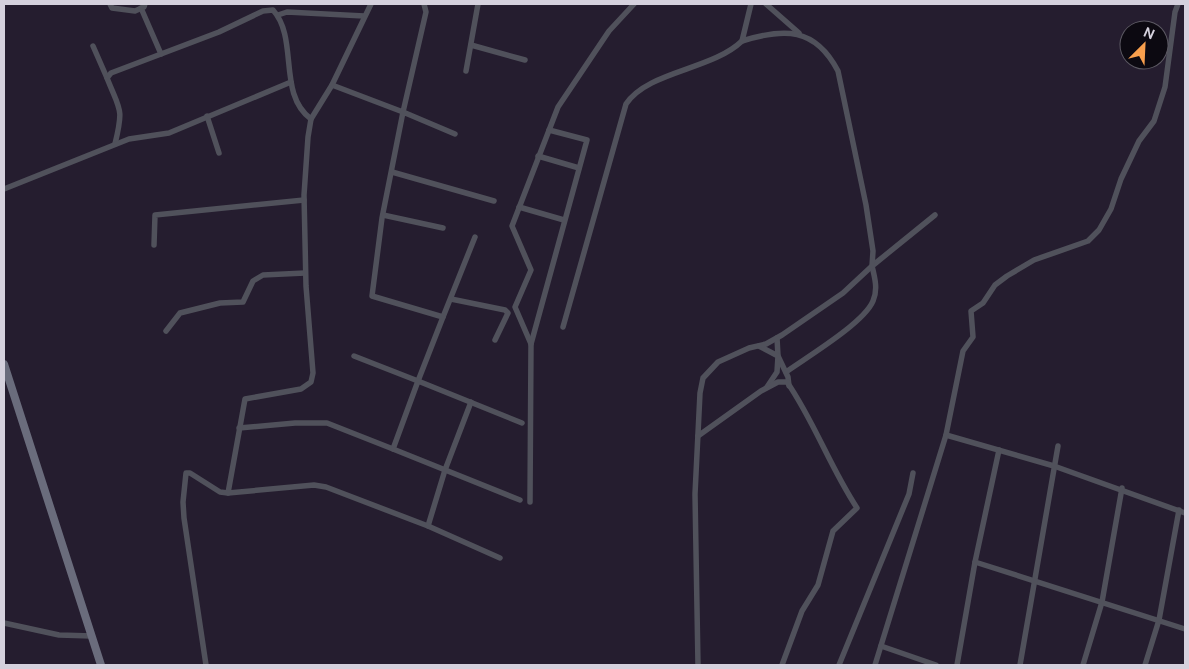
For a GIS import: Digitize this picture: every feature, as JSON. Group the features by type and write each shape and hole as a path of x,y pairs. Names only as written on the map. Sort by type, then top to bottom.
{"street":[{"path":"110,4 112,8 134,11 143,6 161,54"},
{"path":"228,493 245,398 300,389 311,382 305,273 304,200 311,119 332,85 371,4"},
{"path":"424,4 426,12 403,112 383,215 372,296 443,317"},
{"path":"466,71 478,4"},
{"path":"531,344 515,307 531,270 512,226 558,107 609,31 634,4"},
{"path":"742,41 751,4"},
{"path":"766,4 828,56 841,78 866,205 873,251 872,266 876,283 874,300 864,315 786,372"},
{"path":"876,665 946,435 963,352 973,337 972,308 983,303 995,285 1007,276 1034,260 1088,241 1099,230 1111,209 1121,179 1139,141 1154,121 1162,96 1175,12 1178,4"},
{"path":"107,78 111,74 219,32 263,11 273,10 278,15 284,34 291,82 299,103 306,115 311,119"},
{"path":"278,15 287,12 364,16"},
{"path":"563,327 626,104 640,89 729,52 742,41 774,33 799,33"},
{"path":"471,44 526,60"},
{"path":"93,46 118,100 122,117 115,144"},
{"path":"4,189 129,139 169,133 291,82"},
{"path":"332,85 455,134"},
{"path":"207,116 219,152"},
{"path":"530,502 531,344 587,140 549,130"},
{"path":"538,156 579,168"},
{"path":"392,172 494,201"},
{"path":"154,245 155,215 304,200"},
{"path":"519,207 564,220"},
{"path":"383,215 443,228"},
{"path":"698,665 695,494 700,393 703,378 718,362 777,338 844,293 872,266 935,215"},
{"path":"393,449 475,237"},
{"path":"166,331 180,313 220,303 243,302 253,281 263,275 305,273"},
{"path":"450,299 505,310 508,313 495,340"},
{"path":"766,388 777,372 777,338"},
{"path":"759,346 778,356 786,372 789,386"},
{"path":"354,356 522,423"},
{"path":"4,364 101,665"},
{"path":"698,436 766,388 778,382 786,382 800,401 828,459 857,508 833,531 818,586 802,612 782,665"},
{"path":"428,526 445,470 471,402"},
{"path":"239,428 327,423 520,500"},
{"path":"946,435 1122,488 1185,513"},
{"path":"1020,665 1058,446"},
{"path":"957,665 975,562 998,450"},
{"path":"206,665 184,518 183,502 186,473 190,473 220,492 228,493 314,485 428,526 500,558"},
{"path":"839,665 910,494 912,473"},
{"path":"1084,665 1102,602 1122,488"},
{"path":"1145,665 1159,620 1179,510"},
{"path":"975,562 1185,629"},
{"path":"4,623 60,635 92,636"},
{"path":"881,646 936,665"}]}
